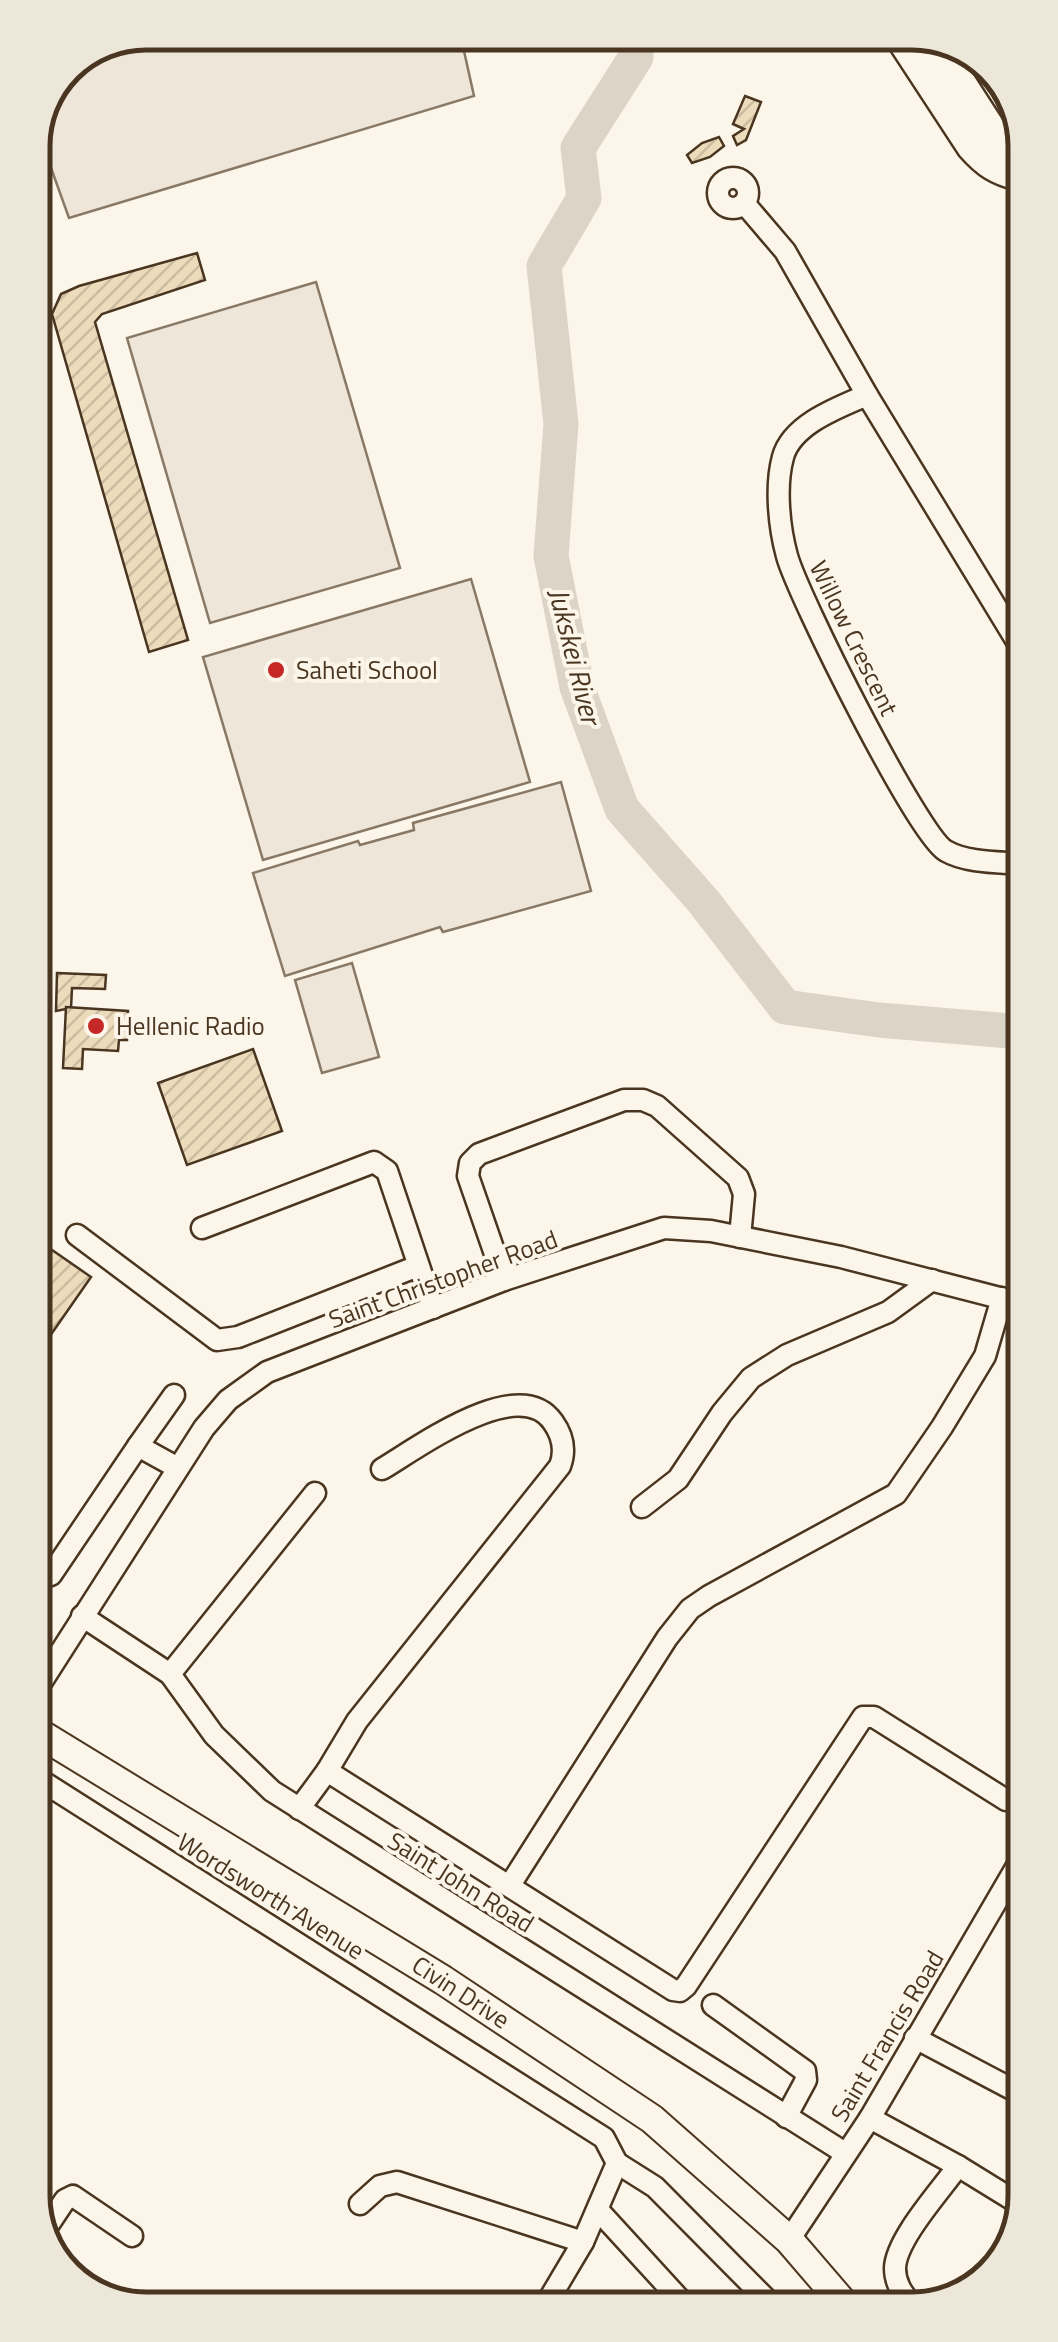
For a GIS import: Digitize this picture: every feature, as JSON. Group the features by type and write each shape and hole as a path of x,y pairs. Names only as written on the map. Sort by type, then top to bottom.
{"highway":[{"path":"910,50 986,162 1008,173"},
{"path":"942,55 1008,156"}],"main road":[{"name":"Civin Drive","path":"50,1740 426,1970 615,2093 683,2144 789,2240 834,2292"}],"street":[{"path":"744,203 785,252 1008,627"},
{"name":"Willow Crescent","path":"867,395 839,407 790,442 780,477 787,557 894,775 933,840 946,852 1008,862"},
{"path":"504,1280 468,1176 470,1163 479,1154 624,1100 643,1100 657,1106 738,1178 744,1194 740,1236"},
{"path":"202,1228 374,1162 386,1171 433,1308"},
{"name":"Saint Christopher Road","path":"50,1668 178,1468 216,1415 253,1380 504,1280 664,1228 740,1236 1008,1300"},
{"path":"77,1235 217,1340 238,1337 418,1266"},
{"path":"642,1508 678,1479 722,1413 751,1378 788,1355 877,1318 932,1280"},
{"path":"510,1885 656,1654 690,1610 896,1494 942,1427 1008,1310"},
{"path":"50,1575 174,1395"},
{"path":"299,1808 358,1721 560,1466 564,1445 545,1412 523,1403 484,1412 382,1469"},
{"path":"138,1446 178,1468"},
{"path":"170,1674 315,1493"},
{"name":"Saint John Road","path":"82,1616 170,1674 226,1748 272,1791 845,2153"},
{"path":"327,1770 680,1991 862,1717 874,1717 1008,1800"},
{"name":"Wordsworth Avenue","path":"50,1786 604,2138 618,2163 655,2187 760,2292"},
{"name":"Saint Francis Road","path":"789,2240 870,2118 1008,1883"},
{"path":"713,2005 805,2071 806,2080 786,2118"},
{"path":"915,2038 1008,2087"},
{"path":"870,2118 1008,2197"},
{"path":"554,2292 598,2210 618,2163"},
{"path":"902,2292 895,2268 897,2255 958,2166"},
{"path":"360,2204 380,2186 397,2182 582,2242"},
{"path":"53,2217 64,2200 73,2196 132,2236"},
{"path":"598,2210 672,2292"}],"shaded area":[{"path":"146,50 464,50 474,96 69,218 50,165 53,121 70,87 98,63 115,55"},
{"path":"316,282 400,568 210,623 127,338"},
{"path":"471,579 530,782 263,860 203,657"},
{"path":"561,782 591,891 443,932 440,927 285,976 253,873 358,841 360,845 414,830 413,823"},
{"path":"352,963 379,1057 322,1073 295,980"}],"building":[{"path":"745,96 761,102 746,140 737,145 733,136 744,129 733,124"},
{"path":"719,137 724,146 710,157 692,163 687,155 702,143"},
{"path":"197,253 205,280 102,314 95,322 188,640 149,652 52,314 61,294 79,286"},
{"path":"57,973 106,975 105,989 72,988 71,1008 56,1011"},
{"name":"Hellenic Radio","path":"66,1007 128,1011 127,1040 119,1040 118,1051 83,1049 82,1069 63,1068"},
{"path":"253,1049 282,1131 187,1165 158,1083"},
{"path":"50,1249 91,1277 50,1336"}],"waterway":[{"name":"Jukskei River","path":"636,50 636,57 578,148 584,198 544,266 561,424 551,556 577,687 622,809 704,902 785,1007 1008,1031"}],"place":[{"name":"Saheti School","path":"276,670"},
{"name":"Hellenic Radio","path":"96,1026"}]}
